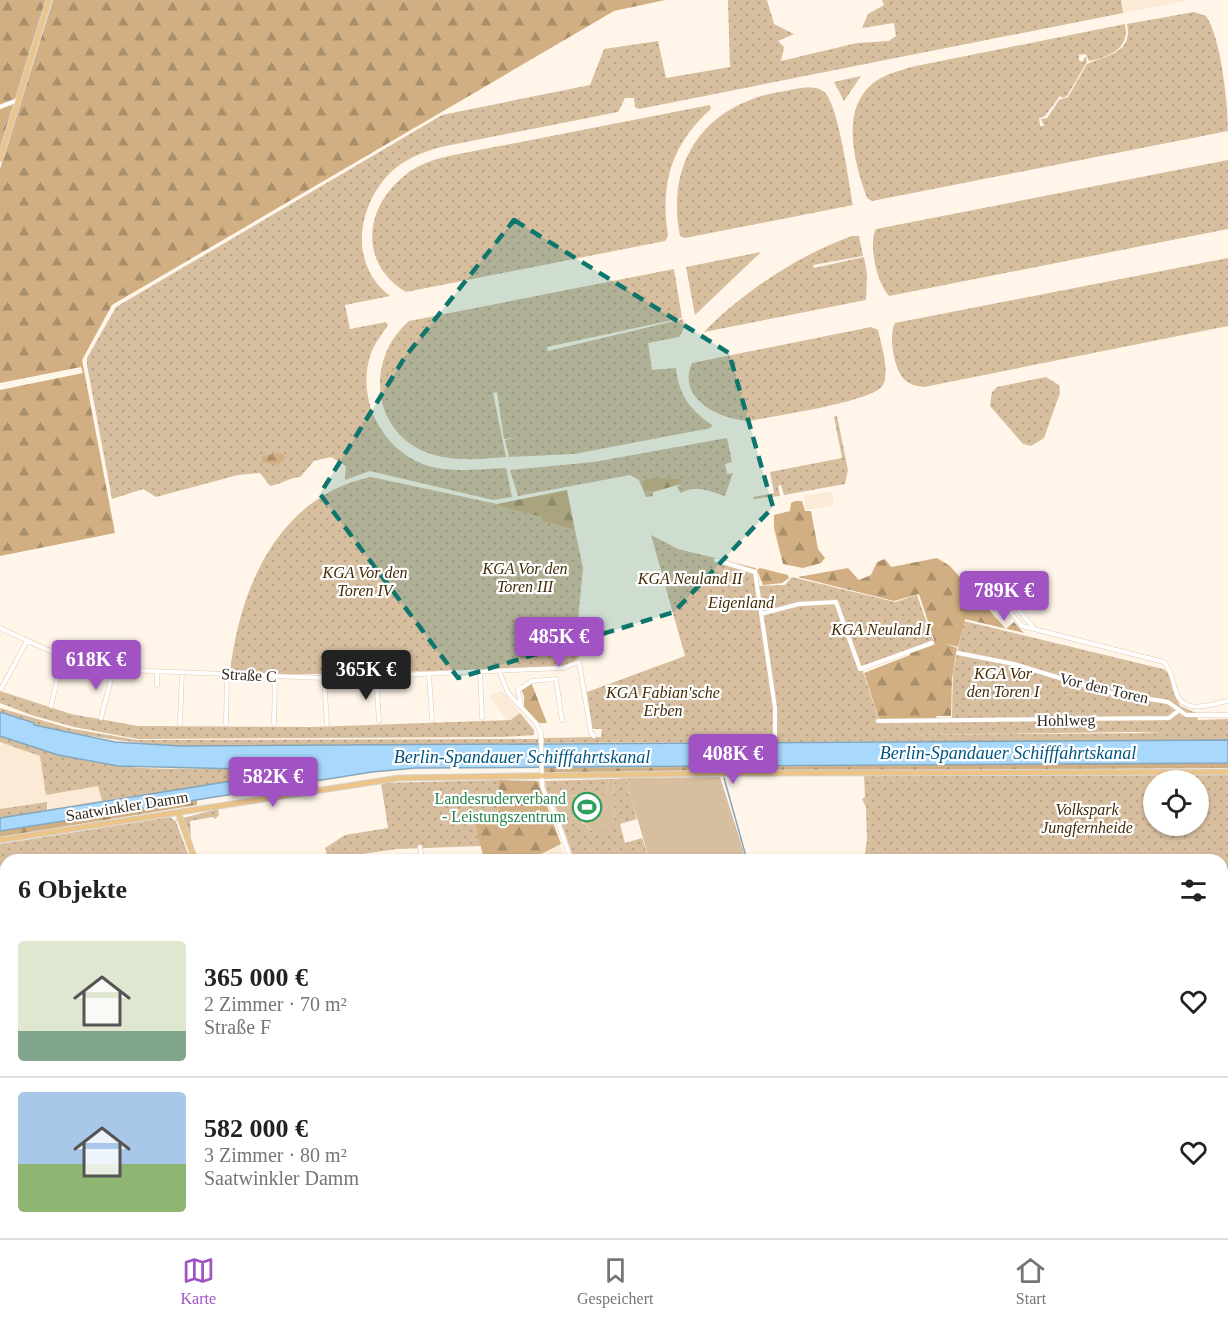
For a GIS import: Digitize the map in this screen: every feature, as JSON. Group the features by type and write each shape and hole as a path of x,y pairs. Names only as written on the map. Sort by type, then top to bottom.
{"main road":[{"path":"0,159 49,0"},
{"name":"Saatwinkler Damm","path":"0,840 377,780 541,775 1228,772"},
{"path":"178,812 193,854"}],"street":[{"path":"0,107 18,100"},
{"path":"716,560 750,568 755,572 775,708 775,739"},
{"path":"1005,594 1034,627"},
{"path":"1011,601 1007,606 1010,613 1022,626 1034,627 1164,662 1172,674 1178,697 1186,706 1198,707 1228,701"},
{"path":"761,614 799,604 836,602 860,669 932,643"},
{"name":"Straße C","path":"0,628 63,654 114,668 158,671 324,678 563,668 579,662 591,734 594,736"},
{"path":"1,688 27,641"},
{"name":"Vor den Toren","path":"958,653 1014,664 1106,692 1168,702 1178,711"},
{"path":"51,706 63,654"},
{"path":"101,718 114,668"},
{"path":"157,685 158,671"},
{"path":"499,671 508,693 536,723 541,738 543,793 555,814 569,854"},
{"path":"180,724 182,672"},
{"path":"480,672 482,718"},
{"path":"226,724 227,674"},
{"path":"429,674 432,720"},
{"path":"274,724 275,676"},
{"path":"376,676 379,721"},
{"path":"324,678 327,724"},
{"path":"508,693 518,690 529,682 556,679 562,720"},
{"path":"518,690 521,707"},
{"path":"1178,711 1186,715 1228,715"},
{"name":"Hohlweg","path":"878,721 1169,718 1178,711"},
{"path":"420,848 421,854"}],"highlighted area":[{"path":"514,220 729,353 773,507 674,612 458,678 320,494 405,357"}],"shaded area":[{"path":"1121,0 1189,0 1123,13"},
{"path":"832,491 834,505 806,510 804,496"},
{"path":"502,691 520,713 511,720 507,720 490,696"},
{"path":"0,742 40,755 98,786 102,801 53,809 49,809 47,802 0,810"},
{"path":"560,845 563,854 541,854"}],"green space":[{"path":"0,0 46,0 0,149"},
{"path":"53,0 665,0 614,11 112,305 82,360 115,533 0,556 0,390 83,373 81,367 0,383 0,169"},
{"path":"728,0 767,0 774,24 794,34 778,41 784,47 781,61 857,43 889,41 896,36 894,23 862,28 868,14 884,5 882,0 1121,0 1123,13 639,109 635,107 634,98 625,98 618,112 441,147 414,156 396,167 379,186 365,218 362,235 363,252 368,268 377,283 390,296 345,305 350,329 386,322 388,325 371,353 367,372 367,390 371,408 378,425 389,440 403,453 419,462 437,468 454,470 506,468 512,497 493,500 370,471 345,480 346,466 331,457 314,461 300,477 270,486 260,473 238,475 156,497 143,489 112,499 87,358 116,307 442,115 590,85 604,49 658,41 666,78 730,67"},
{"path":"1194,12 1206,16 1216,39 1225,89 1228,131 872,201 867,198 854,152 853,120 864,92 876,81 911,67 1125,24 1124,40 1117,50 1089,61 1086,54 1079,55 1079,60 1082,62 1086,56 1087,62 1067,96 1062,98 1060,96 1045,116 1039,118 1040,126 1044,126 1041,119 1047,118 1059,100 1068,97 1087,64 1110,55 1123,47 1128,34 1127,24"},
{"path":"861,76 844,101 834,82"},
{"path":"800,88 818,88 828,98 838,125 853,205 685,238 680,236 677,214 681,173 688,154 699,137 712,123 730,110 750,100"},
{"path":"710,105 711,109 686,136 672,167 666,200 668,236 665,241 406,292 391,281 380,267 374,252 372,237 374,221 380,205 390,190 419,166 449,156"},
{"path":"1228,160 1228,229 889,296 881,283 873,254 876,229"},
{"path":"852,236 859,236 863,256 813,265 814,268 864,257 867,274 866,300 704,332 737,302 773,276 812,253"},
{"path":"761,252 695,315 686,267"},
{"path":"1228,258 1228,326 924,387 905,380 895,361 892,336 895,323"},
{"path":"674,269 682,318 547,347 548,351 683,319 685,326 679,337 648,343 652,370 676,368 680,386 687,401 712,425 711,428 574,454 509,457 505,440 516,438 504,439 497,392 493,393 506,457 457,459 428,453 409,443 395,429 385,412 381,393 381,374 385,355 395,337 409,321"},
{"path":"871,327 878,330 886,372 883,385 862,397 821,408 750,421 726,417 715,412 696,397 690,387 689,376 692,363"},
{"path":"1046,377 1059,385 1060,393 1044,438 1031,446 1023,444 990,406 992,392 997,387"},
{"path":"837,416 848,470 845,484 784,495 781,485 778,486 780,496 754,499 753,497 774,493 770,472 842,458 834,417"},
{"path":"727,438 732,462 725,464 727,474 733,473 725,496 697,489 681,493 677,487 681,484 644,491 653,492 653,496 646,497 639,480 630,475 518,496 510,470 594,462"},
{"path":"279,453 285,458 278,465 262,462 263,456"},
{"name":"KGA Vor den Toren IV","path":"371,477 497,504 543,517 542,521 575,530 583,568 576,640 579,657 573,662 558,667 276,675 230,673 243,610 254,579 269,551 288,525 311,504 339,487"},
{"path":"653,478 680,479 681,484 653,492 644,491 642,481"},
{"path":"567,490 575,530 542,521 542,517 497,504"},
{"path":"802,501 805,511 811,511 818,549 825,558 821,563 803,568 783,564 774,528 774,515 790,511 791,503"},
{"path":"651,535 678,549 756,568 758,586 785,585 792,577 895,602 917,595 933,640 862,669 879,720 952,719 953,672 964,621 1163,669 1169,673 1180,706 1196,713 1198,720 1228,719 1228,740 544,743 544,738 601,737 602,729 592,729 587,692 685,656","holes":["1135,732 1164,733 885,735"]},
{"path":"937,558 950,566 1006,629 965,619 958,647 944,643 957,648 952,678 951,716 937,716 935,719 879,719 864,673 910,655 910,652 934,640 919,594 894,601 798,577 848,568 859,580 871,575 877,562 885,559 891,567"},
{"path":"760,568 788,575 789,578 782,583 763,585 757,570"},
{"path":"1014,622 1024,633 1006,629"},
{"path":"531,682 547,723 539,723 524,708 524,696 521,689"},
{"path":"0,691 71,714 138,726 313,727 511,720 520,713 534,730 534,735 138,739 74,727 31,715 0,703"},
{"path":"0,708 68,728 137,740 538,739 538,744 181,746 125,741 53,729 1,713"},
{"path":"0,736 97,763 144,768 241,769 245,775 238,780 102,801 98,786 46,795 40,756 0,742"},
{"path":"1228,763 1228,768 544,773 544,768"},
{"name":"Volkspark Jungfernheide","path":"1143,775 1143,836 1209,836 1209,775 1228,775 1228,854 865,854 867,840 866,807 862,799 865,797 864,776"},
{"path":"720,777 744,854 648,854 633,803 629,804 627,797 630,794 626,778"},
{"path":"626,778 630,795 627,797 633,803 637,819 620,824 625,843 642,838 647,854 572,854 556,808 546,791 545,781 609,779 606,795 558,796 593,832 615,818 613,794 615,779"},
{"name":"Landesruderverband - Leistungszentrum","path":"609,779 615,779 613,794 616,796 617,804 614,804 615,819 608,831 593,832 575,814 560,810 558,796 606,795"},
{"path":"499,780 499,812 482,846 397,849 362,854 327,854 325,848 345,835 388,828 381,783"},
{"path":"499,780 538,781 561,844 541,854 483,854 473,816 499,812"},
{"path":"197,800 197,805 0,837 0,831"},
{"path":"47,802 47,810 0,818 0,809"},
{"path":"218,809 219,815 215,819 213,817 190,821 191,838 183,818"},
{"path":"170,817 175,821 178,818 176,822 188,854 0,854 0,844"}],"water":[{"name":"Berlin-Spandauer Schifffahrtskanal","path":"0,712 34,723 34,725 115,742 181,746 1228,740 1228,763 416,768 372,772 0,831 0,818 238,780 245,775 241,769 118,766 58,755 0,736"}],"waterway":[{"path":"724,778 745,854"}],"place":[{"name":"Landesruderverband - Leistungszentrum","path":"587,807"}],"park label":[{"name":"KGA Vor den Toren III","path":"525,577"},
{"name":"KGA Neuland II","path":"690,578"},
{"name":"Eigenland","path":"741,602"},
{"name":"KGA Neuland I","path":"881,629"},
{"name":"KGA Vor den Toren I","path":"1003,682"},
{"name":"KGA Fabian'sche Erben","path":"663,701"}]}
